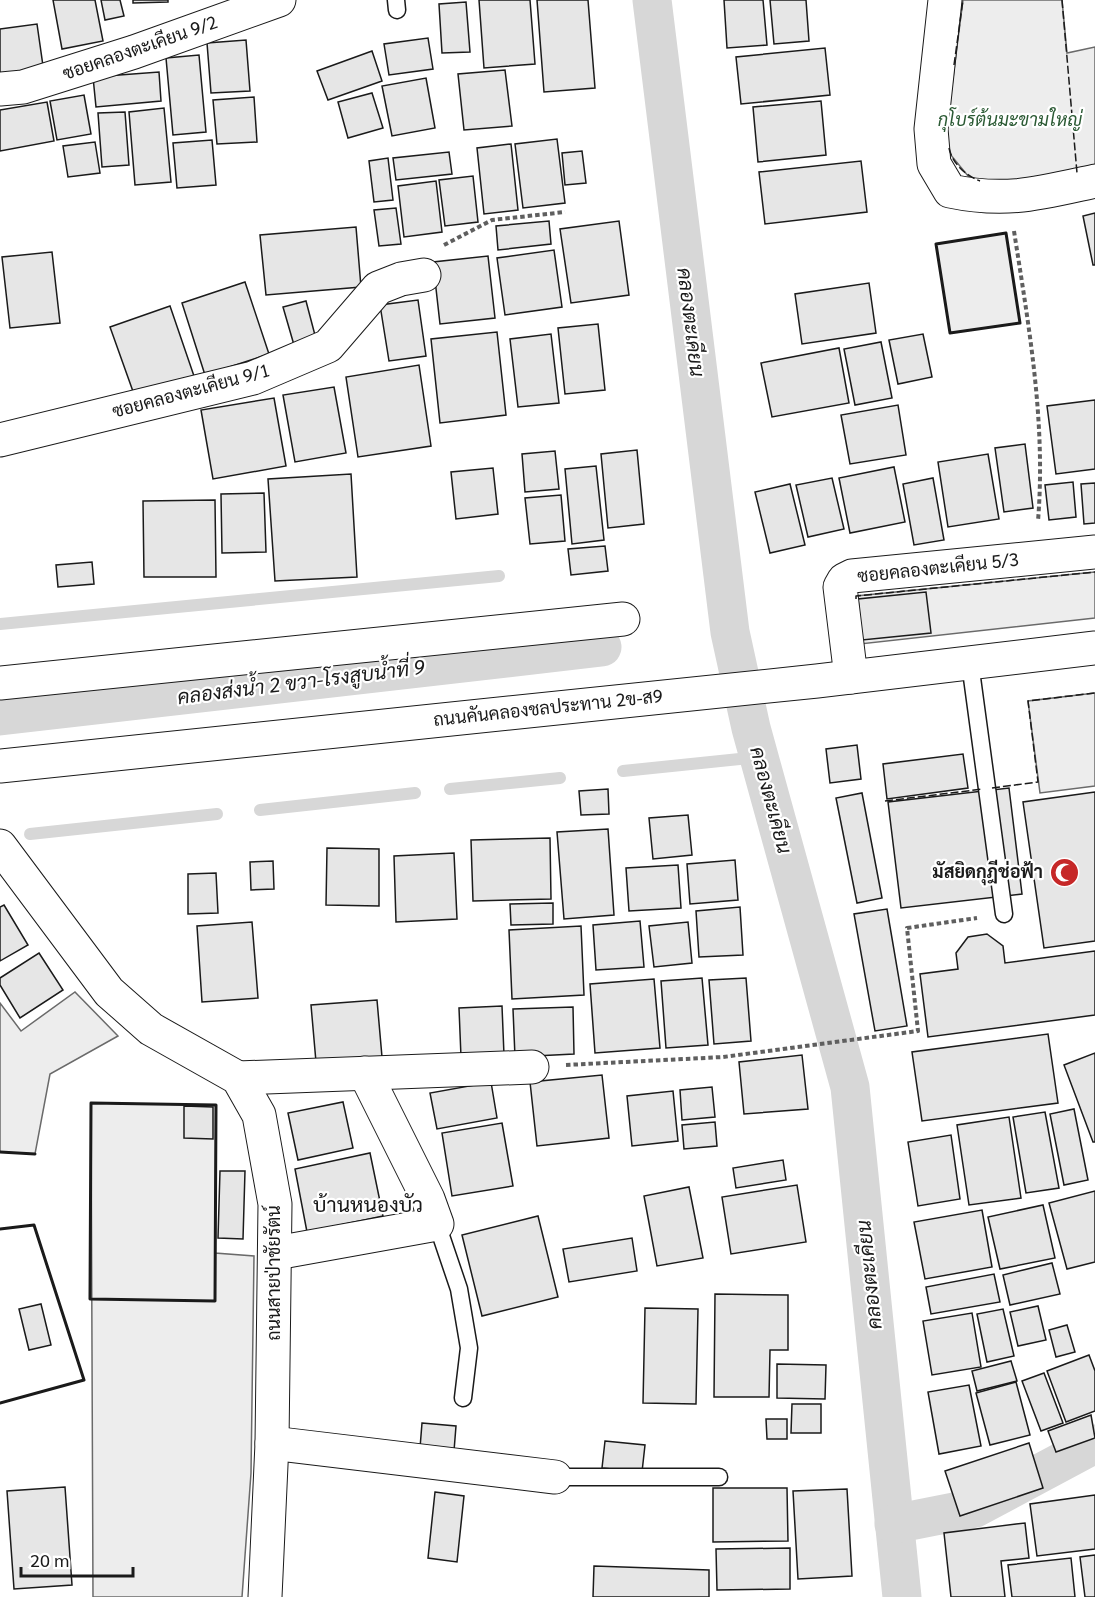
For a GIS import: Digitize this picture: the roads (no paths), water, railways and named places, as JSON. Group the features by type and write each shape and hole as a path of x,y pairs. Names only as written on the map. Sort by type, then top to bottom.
{"street":[{"name":"ซอยคลองตะเคียน 9/2","path":"0,89 23,87 134,52 279,0"},
{"path":"945,0 931,129 934,164 950,191 978,197 1008,199 1095,181"},
{"name":"ซอยคลองตะเคียน 9/1","path":"0,440 253,378 328,346 378,288 412,277"},
{"name":"ซอยคลองตะเคียน 5/3","path":"851,676 840,587 844,580 852,576 1095,552"},
{"path":"0,682 623,619"},
{"name":"ถนนคันคลองชลประทาน 2ข-ส9","path":"0,766 817,681 1095,648"},
{"path":"0,846 109,992 151,1029 238,1078 532,1067"},
{"path":"276,1253 437,1224 428,1199 365,1073"},
{"name":"ถนนสายป่าชัยรัตน์","path":"238,1078 259,1116 275,1204 272,1443 265,1597"},
{"path":"272,1443 555,1477"}],"lane":[{"path":"970,663 1004,914"},
{"path":"437,1224 459,1289 469,1348 463,1398"},
{"path":"555,1477 719,1477"}],"waterway":[{"name":"คลองตะเคียน","path":"652,0 730,632 751,728 850,1087 902,1597"},
{"path":"0,624 499,576"},
{"name":"คลองส่งน้ำ 2 ขวา-โรงสูบน้ำที่ 9","path":"0,716 602,647"},
{"path":"623,771 759,757"},
{"path":"450,789 560,778"},
{"path":"260,810 415,793"},
{"path":"30,834 217,814"},
{"path":"894,1524 975,1508 1095,1444"}],"place":[{"name":"มัสยิดกุฎีช่อฟ้า","path":"1064,872"}],"district":[{"name":"บ้านหนองบัว","path":"368,1205"}],"park label":[{"name":"กุโบร์ต้นมะขามใหญ่","path":"1010,120"}]}
